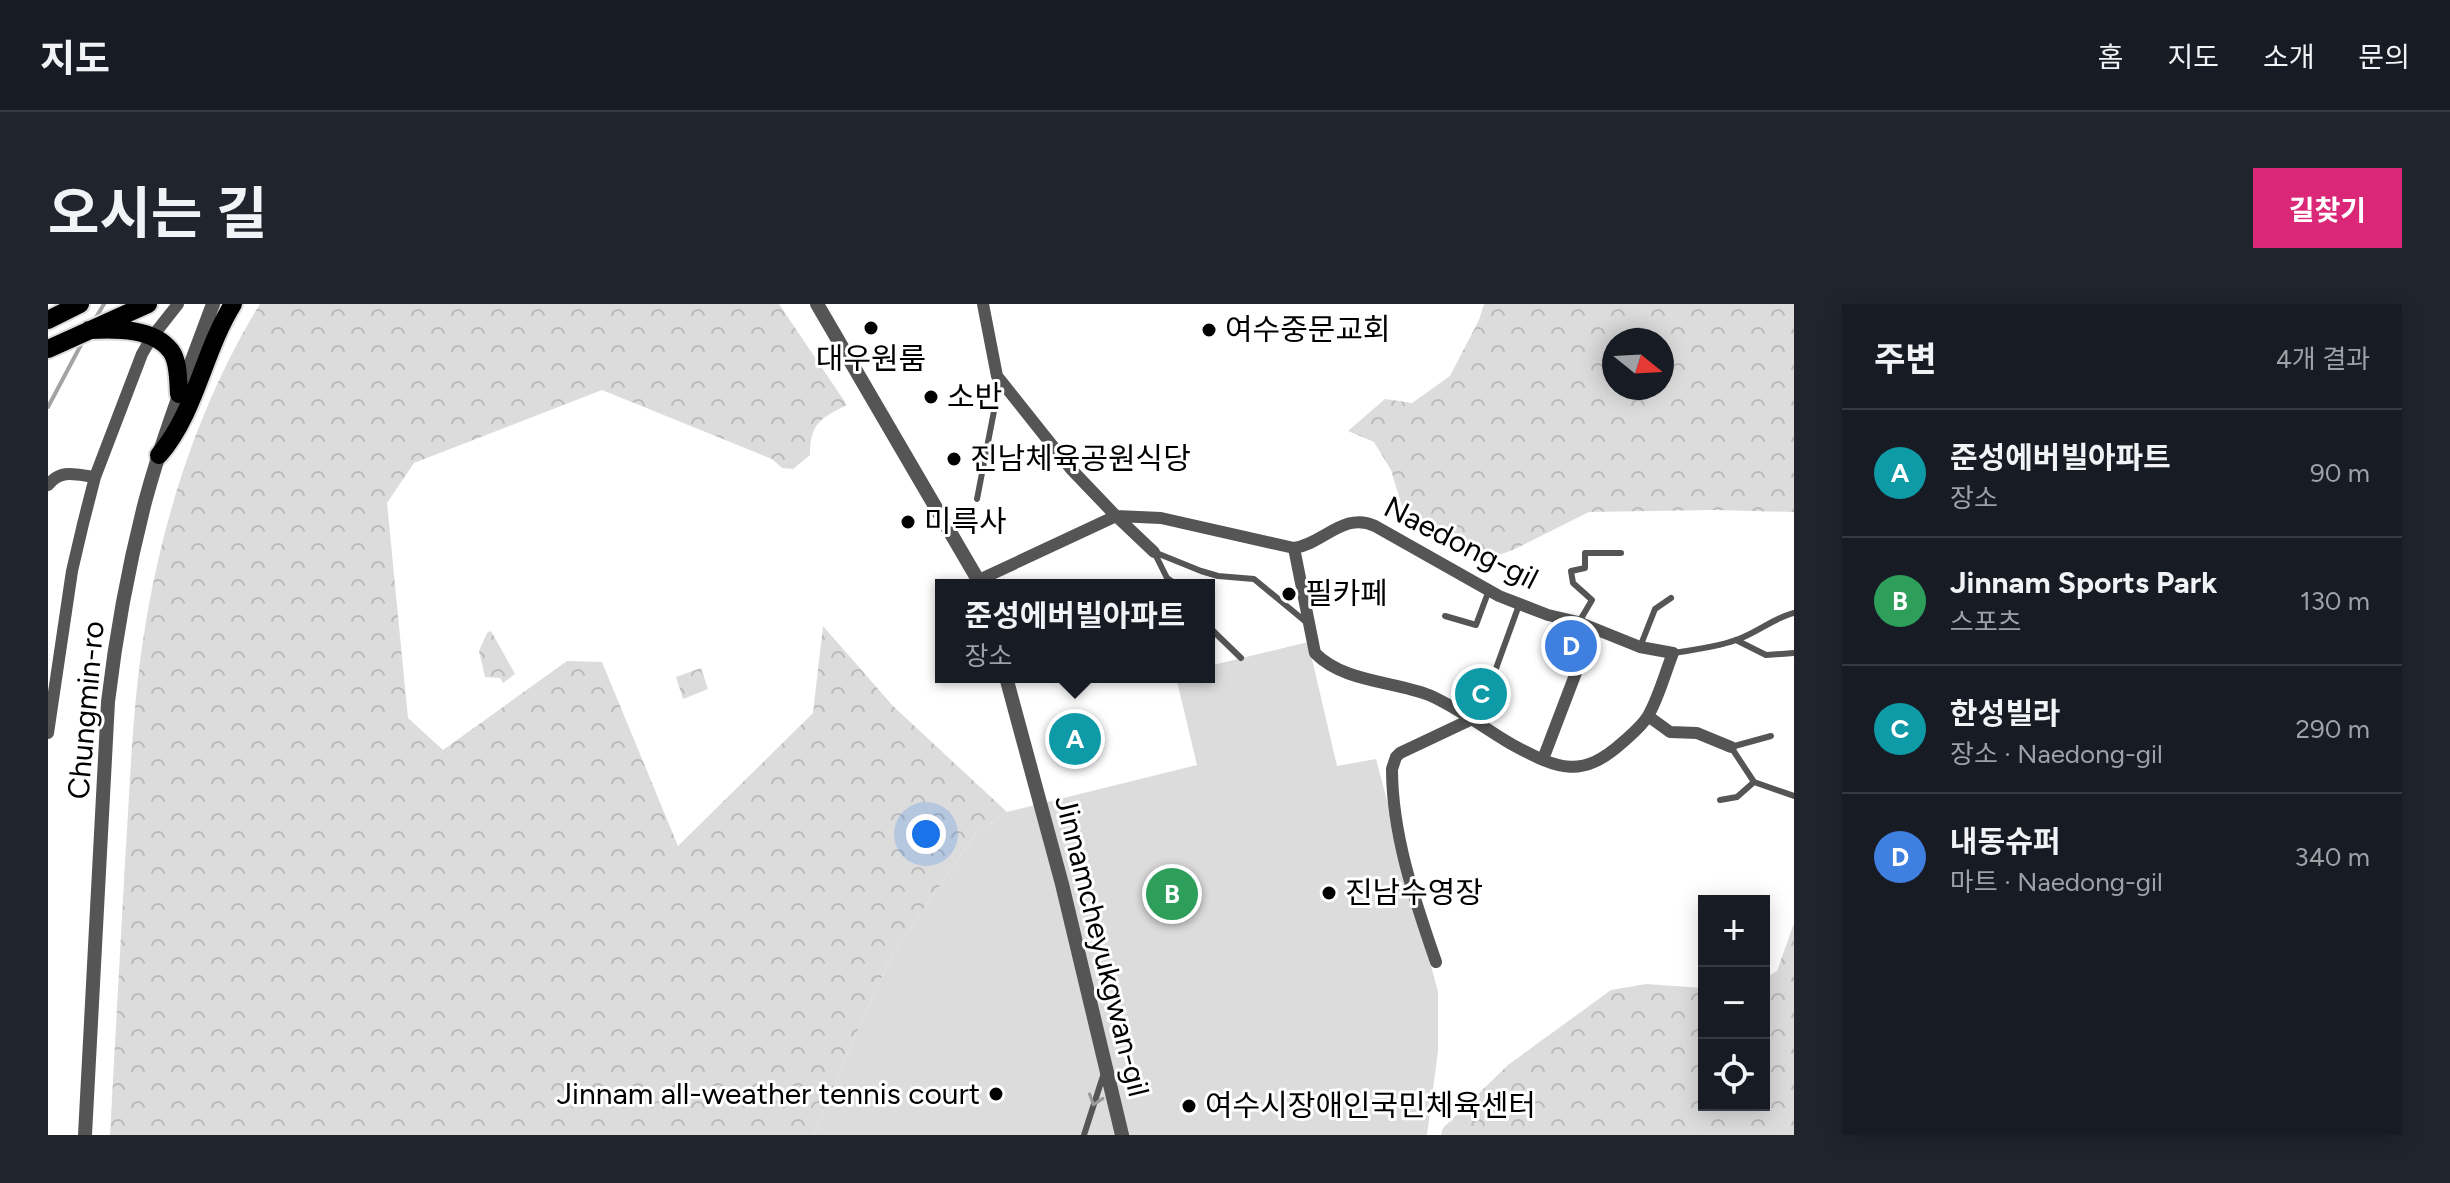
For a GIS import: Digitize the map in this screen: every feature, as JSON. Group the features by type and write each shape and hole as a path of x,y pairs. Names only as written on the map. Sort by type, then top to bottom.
{"main road":[{"path":"83,333 81,324 124,304"},
{"path":"49,348 148,304"},
{"path":"159,455 183,421 221,324 233,304"},
{"path":"83,333 144,334 171,351 176,362 179,394"}],"street":[{"path":"48,733 72,571 95,477 144,334 178,304"},
{"name":"Chungmin-ro","path":"85,1135 108,702 123,599 159,455 213,304"},
{"path":"817,304 978,579"},
{"path":"983,304 994,369 1000,380 1071,469 1154,552"},
{"path":"48,485 65,473 95,477"},
{"path":"986,579 1116,516 1161,518 1294,548 1315,653 1325,662 1429,695 1511,743 1543,759 1569,767 1595,764 1631,736 1648,716 1673,653"},
{"name":"Naedong-gil","path":"1294,548 1303,547 1341,526 1360,520 1519,605 1578,622 1640,647 1673,653"},
{"path":"1543,759 1593,628"},
{"name":"Jinnamcheyukgwan-gil","path":"1008,683 1107,1065 1122,1135"},
{"path":"1648,716 1670,732 1697,733 1731,747"},
{"path":"1436,962 1402,847 1392,769 1400,753 1472,719"}],"lane":[{"path":"977,499 1000,380"},
{"path":"1154,552 1168,579"},
{"path":"1154,552 1218,576 1254,579 1310,625"},
{"path":"1578,622 1592,600 1573,583 1571,571 1585,568 1585,553 1621,553"},
{"path":"1445,616 1476,625 1489,590"},
{"path":"1640,647 1655,609 1671,598"},
{"path":"1494,674 1519,605"},
{"path":"1673,653 1736,640 1771,624 1778,616 1794,613"},
{"path":"1215,633 1241,658"},
{"path":"1736,640 1766,655 1794,653"},
{"path":"1771,736 1731,747 1754,782 1794,796"},
{"path":"1720,800 1737,797 1754,782"},
{"path":"1084,1135 1107,1065"}],"green space":[{"path":"260,304 779,304 847,405 819,423 812,436 810,455 793,469 782,468 772,459 602,390 414,463 387,503 408,718 443,750 567,661 602,662 678,846 813,713 823,626 893,706 1007,812 976,833 892,955 814,1135 110,1135 134,719 152,591 173,505 201,422 238,342"},
{"path":"1484,304 1794,304 1794,512 1589,512 1488,559 1404,513 1391,470 1374,442 1348,431 1385,399 1412,403 1450,376"},
{"path":"491,631 515,674 503,683 500,678 485,677 479,651 487,633"},
{"path":"1308,642 1337,766 1376,759 1438,992 1438,1051 1427,1135 814,1135 892,955 976,833 1007,812 1197,765 1177,683 1215,683 1215,665"},
{"path":"701,668 708,689 683,699 676,677"},
{"path":"1794,923 1794,1135 1441,1135 1443,1128 1508,1065 1611,990 1646,984 1698,988 1698,1111 1770,1111 1770,975 1777,971"}],"waterway":[{"path":"95,319 104,304"},
{"path":"48,407 83,341"}],"place":[{"name":"대우원룸","path":"871,328"},
{"name":"여수중문교회","path":"1209,330"},
{"name":"소반","path":"931,397"},
{"name":"진남체육공원식당","path":"954,459"},
{"name":"미륵사","path":"908,522"},
{"name":"필카페","path":"1289,594"},
{"name":"내동슈퍼","path":"1571,646"},
{"name":"한성빌라","path":"1481,694"},
{"name":"준성에버빌아파트","path":"1075,739"},
{"name":"진남수영장","path":"1329,893"},
{"name":"Jinnam Sports Park","path":"1172,894"},
{"name":"Jinnam all-weather tennis court","path":"996,1094"},
{"name":"여수시장애인국민체육센터","path":"1189,1106"}]}
